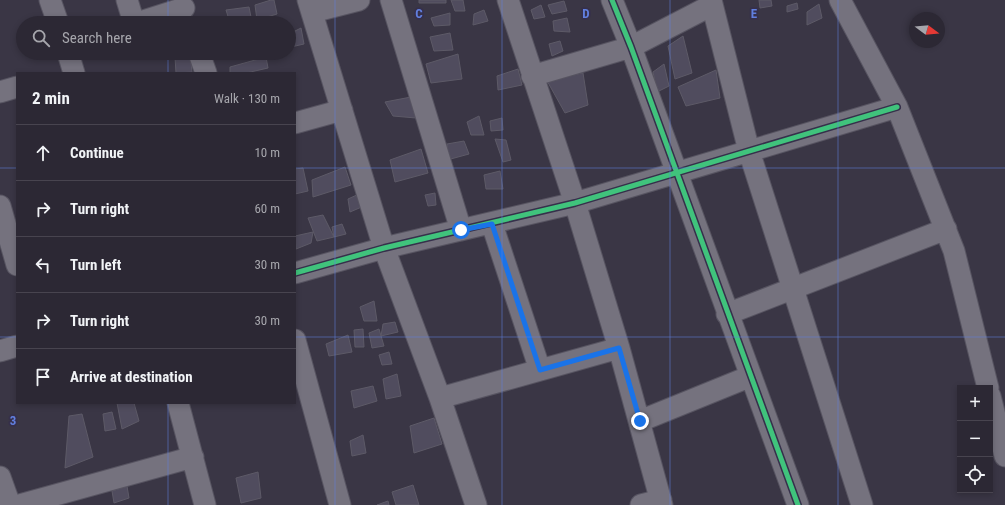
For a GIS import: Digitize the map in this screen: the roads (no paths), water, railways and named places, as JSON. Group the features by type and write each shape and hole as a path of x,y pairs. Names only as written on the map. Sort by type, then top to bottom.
{"street":[{"path":"50,0 56,16"},
{"path":"127,0 133,16"},
{"path":"358,0 310,6 384,248 440,398 476,505"},
{"path":"390,0 461,230"},
{"path":"508,0 575,203 619,348 640,421 655,503"},
{"path":"612,0 631,47 676,174 798,505"},
{"path":"840,0 897,107 946,229 954,251 987,385"},
{"path":"532,76 631,47 711,3 749,151 794,288 862,505"},
{"path":"162,16 185,10"},
{"path":"201,60 206,72"},
{"path":"0,92 16,87"},
{"path":"296,273 384,248 492,224 575,203 897,107"},
{"path":"296,123 342,110"},
{"path":"0,206 16,261"},
{"path":"492,224 540,370"},
{"path":"728,314 946,229"},
{"path":"296,344 340,505"},
{"path":"0,351 16,346"},
{"path":"440,398 619,348"},
{"path":"640,421 751,376"},
{"path":"178,404 205,505"},
{"path":"993,408 1005,456"},
{"path":"19,505 74,497 193,456"},
{"path":"0,478 10,505"}]}
